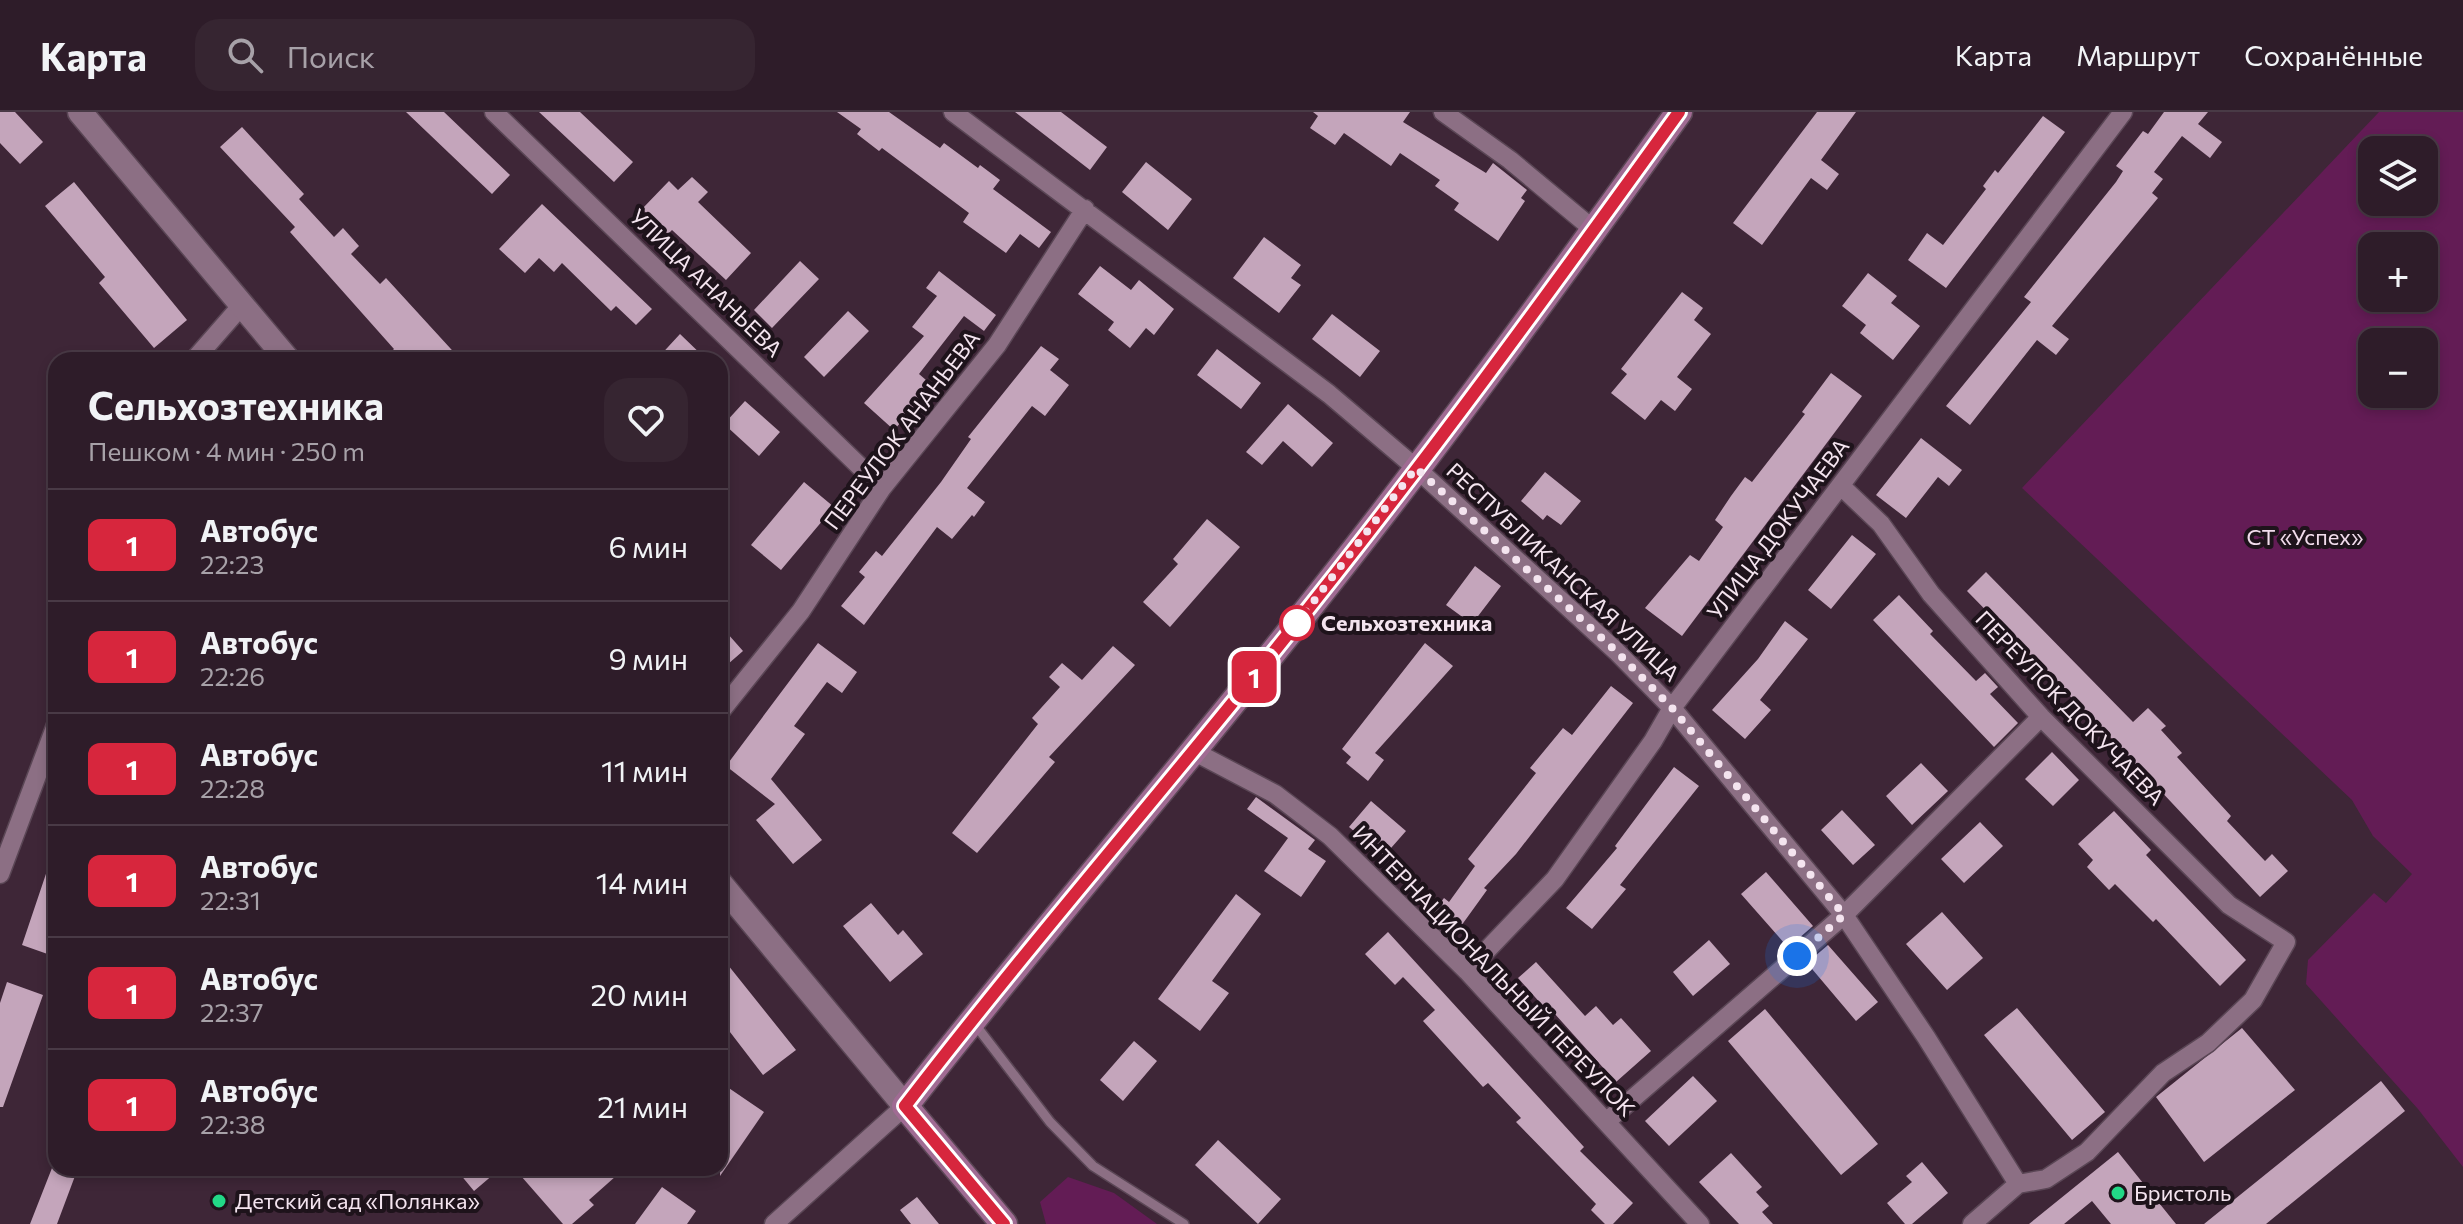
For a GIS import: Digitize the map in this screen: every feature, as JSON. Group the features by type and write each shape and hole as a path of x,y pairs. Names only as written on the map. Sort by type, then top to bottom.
{"main road":[{"path":"1004,1224 905,1106 1193,751 1416,468 1679,112"}],"street":[{"path":"80,112 281,352"},
{"name":"УЛИЦА АНАНЬЕВА","path":"494,112 882,488"},
{"name":"РЕСПУБЛИКАНСКАЯ УЛИЦА","path":"953,112 1329,394 1416,468 1616,651 1672,708 1844,915 1926,1037 2018,1184"},
{"path":"1443,112 1510,160 1594,230"},
{"name":"УЛИЦА ДОКУЧАЕВА","path":"1467,971 1555,879 1653,741 1672,708 2123,112"},
{"name":"ПЕРЕУЛОК АНАНЬЕВА","path":"728,702 801,611 882,488 997,345 1085,209"},
{"path":"201,352 242,305"},
{"name":"ПЕРЕУЛОК ДОКУЧАЕВА","path":"1841,486 1881,524 1931,594 2041,717 2229,905 2286,942 2253,1000 2208,1043 2163,1073 2087,1152 2046,1179 2018,1184"},
{"path":"1607,1121 1844,915 2041,717"},
{"path":"0,874 48,746"},
{"name":"ИНТЕРНАЦИОНАЛЬНЫЙ ПЕРЕУЛОК","path":"1193,751 1275,794 1330,836 1467,971 1700,1224"},
{"path":"728,893 905,1106 774,1224"},
{"path":"1972,1224 2018,1184"}],"lane":[{"path":"971,1021 1050,1122 1093,1166 1184,1224"}],"green space":[{"name":"СТ «Успех»","path":"2379,112 2463,112 2463,1167 2418,1109 2306,984 2308,960 2374,893 2386,903 2412,874 2373,836 2352,800 2022,488"},
{"path":"1068,1177 1114,1193 1157,1224 1046,1224 1040,1202"}],"building":[{"path":"0,112 15,112 43,142 20,164 0,143"},
{"path":"406,112 444,112 510,175 492,194"},
{"path":"539,112 580,112 633,162 614,182"},
{"path":"837,112 889,112 940,148 944,143 978,168 980,165 1000,180 993,189 1051,232 1039,248 1020,234 1006,253 963,222 969,213 882,148 879,151 857,134 861,129"},
{"path":"1015,112 1061,112 1107,147 1090,170"},
{"path":"1313,112 1410,112 1403,122 1486,173 1493,163 1527,190 1521,198 1525,201 1498,241 1454,210 1459,203 1435,186 1440,180 1400,153 1391,166 1344,133 1335,145 1310,128 1318,116"},
{"path":"1817,112 1856,112 1821,160 1839,174 1827,190 1811,178 1762,245 1733,223"},
{"path":"2164,112 2208,112 2198,124 2222,142 2210,158 2182,136 2154,172 2163,179 2152,193 2158,198 2052,326 2069,339 2056,355 2037,340 1970,425 1946,406 2031,302 2024,297 2116,182 2123,171 2116,166 2143,131 2148,134"},
{"path":"2043,116 2065,132 1946,288 1908,260 1927,233 1943,245 1986,189 1983,186 1995,170 1998,173"},
{"path":"242,127 304,194 299,199 334,237 343,228 359,246 351,254 380,284 386,278 454,352 391,352 394,349 290,232 295,227 220,147"},
{"path":"1146,162 1192,199 1168,230 1122,192"},
{"path":"692,177 708,192 698,202 751,253 726,280 672,230 668,234 642,209 669,181 678,190"},
{"path":"74,182 187,320 154,348 99,283 105,277 45,206"},
{"path":"542,204 652,309 636,325 616,306 611,311 562,263 554,272 539,258 525,273 499,249"},
{"path":"1264,237 1301,265 1291,278 1301,285 1279,313 1233,278"},
{"path":"800,261 819,279 772,328 754,310"},
{"path":"1100,266 1131,290 1139,280 1174,309 1154,335 1146,328 1130,348 1108,330 1114,322 1078,294"},
{"path":"939,271 996,315 984,331 964,316 919,374 933,386 894,430 864,403 924,336 912,327 937,296 926,288"},
{"path":"1868,273 1897,296 1891,303 1920,326 1893,360 1860,333 1866,325 1842,306"},
{"path":"1682,292 1703,308 1694,320 1711,334 1677,377 1692,389 1675,411 1661,400 1645,420 1611,393 1627,374 1621,369"},
{"path":"848,311 869,331 824,377 804,357"},
{"path":"1332,314 1380,351 1360,377 1312,339"},
{"path":"680,334 699,352 663,352"},
{"path":"1041,346 1059,359 1050,370 1069,385 1045,416 1032,406 967,488 985,502 974,517 972,515 952,539 937,527 864,625 841,606 865,577 859,572 876,551 882,556 941,482 971,439 968,437"},
{"path":"1217,349 1261,383 1241,409 1197,375"},
{"path":"1831,373 1862,396 1682,636 1645,608 1690,555 1699,561 1723,527 1715,520 1731,496 1745,477 1752,482 1805,414 1802,412"},
{"path":"745,401 780,432 759,456 728,428 728,420"},
{"path":"1288,404 1333,443 1312,467 1283,441 1262,465 1246,452"},
{"path":"1921,438 1962,470 1949,486 1938,477 1906,518 1876,495"},
{"path":"1545,472 1581,501 1561,525 1547,515 1543,520 1521,501"},
{"path":"804,482 834,507 781,570 751,545"},
{"path":"1207,519 1240,547 1170,627 1143,602 1178,564 1173,559"},
{"path":"1852,535 1876,554 1831,609 1808,590"},
{"path":"1475,566 1501,586 1472,624 1446,605"},
{"path":"1986,572 2133,722 2148,708 2166,726 2161,730 2182,753 2177,757 2231,816 2227,821 2265,861 2272,854 2288,871 2260,897 2113,740 1967,591"},
{"path":"1899,595 1933,631 1930,634 1976,681 1985,673 1998,687 1990,694 2018,723 1994,747 1873,620"},
{"path":"1785,621 1808,639 1760,700 1771,710 1745,739 1712,710 1758,659"},
{"path":"728,634 743,651 728,664"},
{"path":"818,643 857,672 842,693 827,682 794,726 805,734 771,779 822,840 793,864 756,820 775,804 728,768 728,763"},
{"path":"1425,643 1453,666 1375,753 1384,760 1368,781 1346,763 1351,757 1342,749"},
{"path":"1113,646 1135,665 1049,757 1055,762 977,853 952,833 1038,724 1032,718 1060,687 1049,677 1062,663 1082,680"},
{"path":"1611,686 1633,703 1516,854 1484,888 1487,890 1456,933 1431,915 1444,898 1449,902 1475,866 1468,859 1536,773 1530,768 1563,728 1572,735"},
{"path":"2052,752 2079,780 2053,806 2025,779"},
{"path":"1921,763 1948,791 1912,825 1886,796"},
{"path":"1674,767 1699,786 1620,885 1626,889 1592,929 1566,908 1617,848 1615,846"},
{"path":"1256,797 1315,840 1308,849 1326,861 1301,897 1264,871 1288,838 1247,809"},
{"path":"1371,801 1406,831 1384,856 1349,827"},
{"path":"1842,810 1875,845 1853,865 1821,830"},
{"path":"2114,811 2151,850 2146,855 2246,960 2220,986 2156,919 2153,922 2115,884 2109,890 2087,867 2093,860 2078,844"},
{"path":"1980,822 2003,846 1964,883 1941,859"},
{"path":"48,868 48,954 22,945"},
{"path":"1766,872 1813,926 1791,945 1788,941 1785,944 1741,894"},
{"path":"1236,894 1261,914 1212,981 1229,993 1200,1031 1158,999"},
{"path":"871,903 898,935 903,930 923,954 890,982 843,926"},
{"path":"1942,912 1983,958 1947,990 1906,944"},
{"path":"1388,932 1584,1147 1580,1151 1633,1203 1613,1224 1605,1224 1591,1210 1596,1204 1516,1122 1521,1118 1488,1083 1483,1087 1423,1021 1435,1010 1403,977 1395,985 1365,954"},
{"path":"1709,940 1730,964 1693,996 1673,972"},
{"path":"1828,945 1878,1002 1856,1021 1807,963"},
{"path":"1536,962 1585,1016 1596,1006 1613,1025 1621,1018 1651,1051 1616,1082 1518,978"},
{"path":"728,965 796,1050 763,1075 728,1029"},
{"path":"7,982 43,995 3,1107 0,1107 0,1003"},
{"path":"2017,1008 2105,1112 2072,1140 1984,1035"},
{"path":"1765,1009 1878,1144 1841,1175 1728,1041"},
{"path":"2242,1028 2295,1090 2204,1162 2156,1097"},
{"path":"1134,1041 1157,1061 1123,1101 1100,1080"},
{"path":"1693,1076 1717,1101 1669,1146 1645,1121"},
{"path":"2381,1081 2405,1111 2266,1224 2204,1224"},
{"path":"728,1087 764,1112 728,1164"},
{"path":"1218,1140 1281,1199 1258,1224 1195,1165"},
{"name":"Бристоль","path":"2118,1152 2176,1224 2111,1224 2092,1201 2064,1224 2029,1224"},
{"path":"1731,1153 1762,1187 1756,1192 1769,1206 1762,1212 1773,1224 1739,1224 1699,1182"},
{"path":"1922,1162 1948,1193 1912,1224 1905,1224 1887,1203 1912,1182 1906,1176"},
{"path":"49,1176 75,1176 57,1224 30,1224"},
{"path":"462,1176 492,1176 474,1191"},
{"path":"521,1176 616,1176 589,1200 594,1205 572,1224 563,1224"},
{"path":"662,1187 696,1211 687,1224 635,1224"},
{"path":"917,1197 939,1224 911,1224 900,1210"}],"bus line":[{"name":"1","path":"1004,1224 905,1106 1286,637 1510,345 1679,112"}],"place":[{"name":"Сельхозтехника","path":"1297,623"},
{"name":"Бристоль","path":"2118,1193"},
{"name":"Детский сад «Полянка»","path":"219,1201"}],"route":[{"path":"1297,623 1416,468 1616,651 1672,708 1844,915 1797,956"}]}
